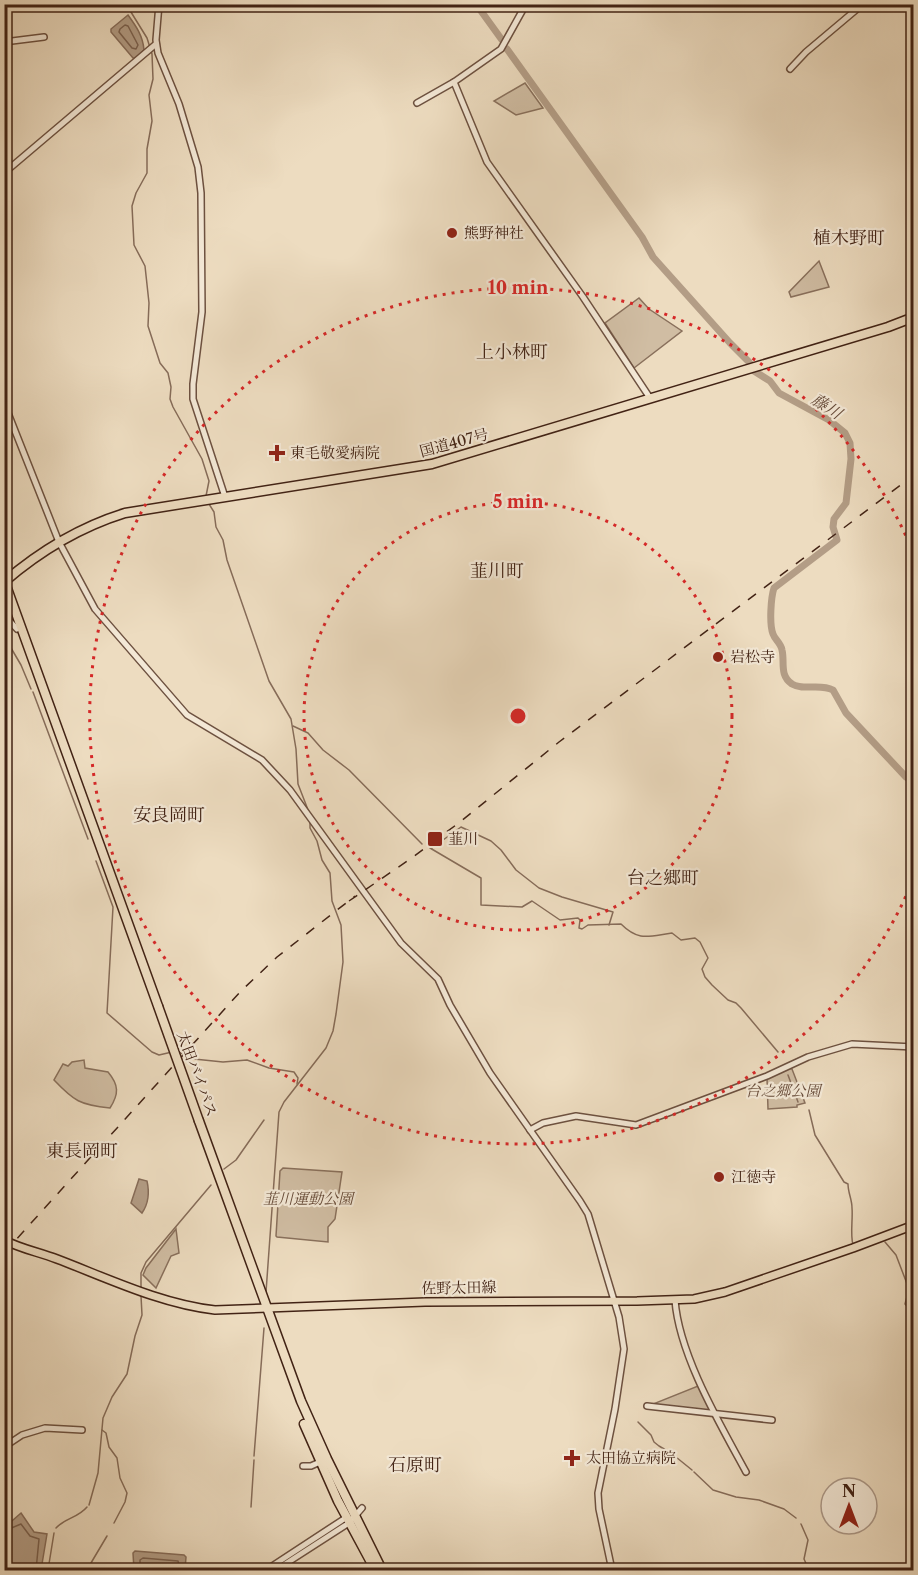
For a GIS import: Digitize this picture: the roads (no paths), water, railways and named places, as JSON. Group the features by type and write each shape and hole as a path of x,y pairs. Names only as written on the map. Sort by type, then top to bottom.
{"highway":[{"name":"国道407号","path":"5,581 39,554 59,542 125,513 432,464 888,327 914,317"},
{"name":"太田バイパス","path":"5,581 155,1007"},
{"name":"太田バイパス","path":"4,596 197,1121 297,1404 320,1462 376,1570"},
{"name":"太田バイパス","path":"264,1307 315,1440 350,1518 382,1570"}],"main road":[{"name":"佐野太田線","path":"4,1240 12,1245 172,1300 215,1310 425,1302 675,1300 725,1292 914,1225"}],"street":[{"path":"159,4 153,47 179,104 199,173 202,312 192,393 225,497"},
{"path":"417,103 454,82 502,47 526,4"},
{"path":"790,69 806,52 863,4"},
{"path":"4,42 44,37"},
{"path":"4,174 153,47"},
{"path":"454,82 487,162 583,297 650,398"},
{"path":"4,403 59,542 95,609 177,704 193,719 265,762 290,790 401,942 434,974 490,1073 588,1214 622,1330 623,1358 598,1497 612,1570"},
{"path":"4,615 17,629"},
{"path":"530,1130 547,1122 576,1116 636,1125 767,1076 808,1057 845,1046 914,1047"},
{"path":"675,1300 681,1336 716,1414 746,1472"},
{"path":"647,1406 772,1420"},
{"path":"4,1447 22,1435 45,1428 81,1430"},
{"path":"303,1466 311,1466 320,1462"},
{"path":"276,1570 362,1509"},
{"path":"266,1570 350,1518"}],"water":[{"path":"128,15 139,31 144,50 136,58 133,58 111,32 111,29"},
{"path":"139,1179 147,1181 148,1188 147,1201 142,1213 131,1203"},
{"path":"21,1513 34,1532 47,1534 41,1570 5,1570 5,1527"},
{"path":"135,1551 184,1555 186,1557 185,1570 134,1570 133,1553"}],"waterway":[{"path":"126,4 147,38 152,54 153,79 149,95 152,121 147,149 147,173 132,206 134,245 145,266 149,303 148,326 160,363 168,373 171,387 170,399 173,407 202,459 209,481 206,496"},
{"name":"藤川","path":"476,4 502,40"},
{"name":"藤川","path":"507,49 642,237 653,257 749,362 754,371 770,381 779,393 829,420 845,433 850,443 851,459 846,503 834,519 833,527 837,540 774,588 771,611 772,630 783,655 785,677 797,686 823,687 833,690 846,713 906,777 914,782"},
{"path":"209,504 214,512 216,527 223,540 227,560 269,681 291,719 298,784 310,815"},
{"path":"4,636 21,665 31,689"},
{"path":"33,692 88,839"},
{"path":"293,726 308,733 323,750 349,770 422,844"},
{"path":"266,1292 279,1112 284,1102 326,1048 333,1031 343,962 341,925 332,901 330,873 322,860 317,841 310,828 310,820"},
{"path":"432,848 461,827 491,841 516,870 539,888 613,912 609,925"},
{"path":"430,848 481,878 481,905 522,907 532,901 560,920 578,918 579,928 582,929 588,925 621,924 639,936 672,933 681,940 695,938 700,942 708,958 702,969 705,977 728,1000 741,1008 778,1052"},
{"path":"96,861 113,907 107,1013 152,1052 159,1055 172,1052"},
{"path":"177,1051 194,1059 223,1062 247,1060 269,1068 294,1072 298,1078 297,1084"},
{"path":"788,1075 798,1102"},
{"path":"809,1110 815,1135 844,1182 848,1184 852,1205 853,1245"},
{"path":"224,1169 236,1160 264,1120"},
{"path":"141,1288 141,1273 146,1262 211,1185"},
{"path":"885,1242 896,1255 909,1289 905,1304 914,1314"},
{"path":"89,1505 98,1473 103,1418 112,1397 127,1374 142,1315 141,1296"},
{"path":"254,1456 264,1328"},
{"path":"638,1422 651,1435 654,1442 692,1470"},
{"path":"102,1430 106,1433 109,1447 117,1458 120,1478 127,1493 114,1523"},
{"path":"251,1507 254,1460"},
{"path":"694,1472 713,1490 736,1497 759,1500 784,1509 796,1518"},
{"path":"56,1528 80,1514 87,1507"},
{"path":"801,1524 808,1540 804,1559 809,1570"},
{"path":"48,1570 54,1533"},
{"path":"88,1568 107,1536"}],"railway":[{"path":"349,901 460,822 559,742 914,475"},
{"path":"4,1253 240,992 277,957 355,896"}],"place":[{"name":"熊野神社","path":"452,233"},
{"name":"東毛敬愛病院","path":"277,453"},
{"name":"岩松寺","path":"718,657"},
{"name":"韮川","path":"435,839"},
{"name":"江徳寺","path":"719,1177"},
{"name":"太田協立病院","path":"572,1458"}],"district":[{"name":"植木野町","path":"849,238"},
{"name":"上小林町","path":"512,352"},
{"name":"韮川町","path":"497,571"},
{"name":"安良岡町","path":"169,815"},
{"name":"台之郷町","path":"663,878"},
{"name":"東長岡町","path":"82,1151"},
{"name":"石原町","path":"415,1465"}],"park label":[{"name":"台之郷公園","path":"783,1091"},
{"name":"韮川運動公園","path":"308,1199"}]}
